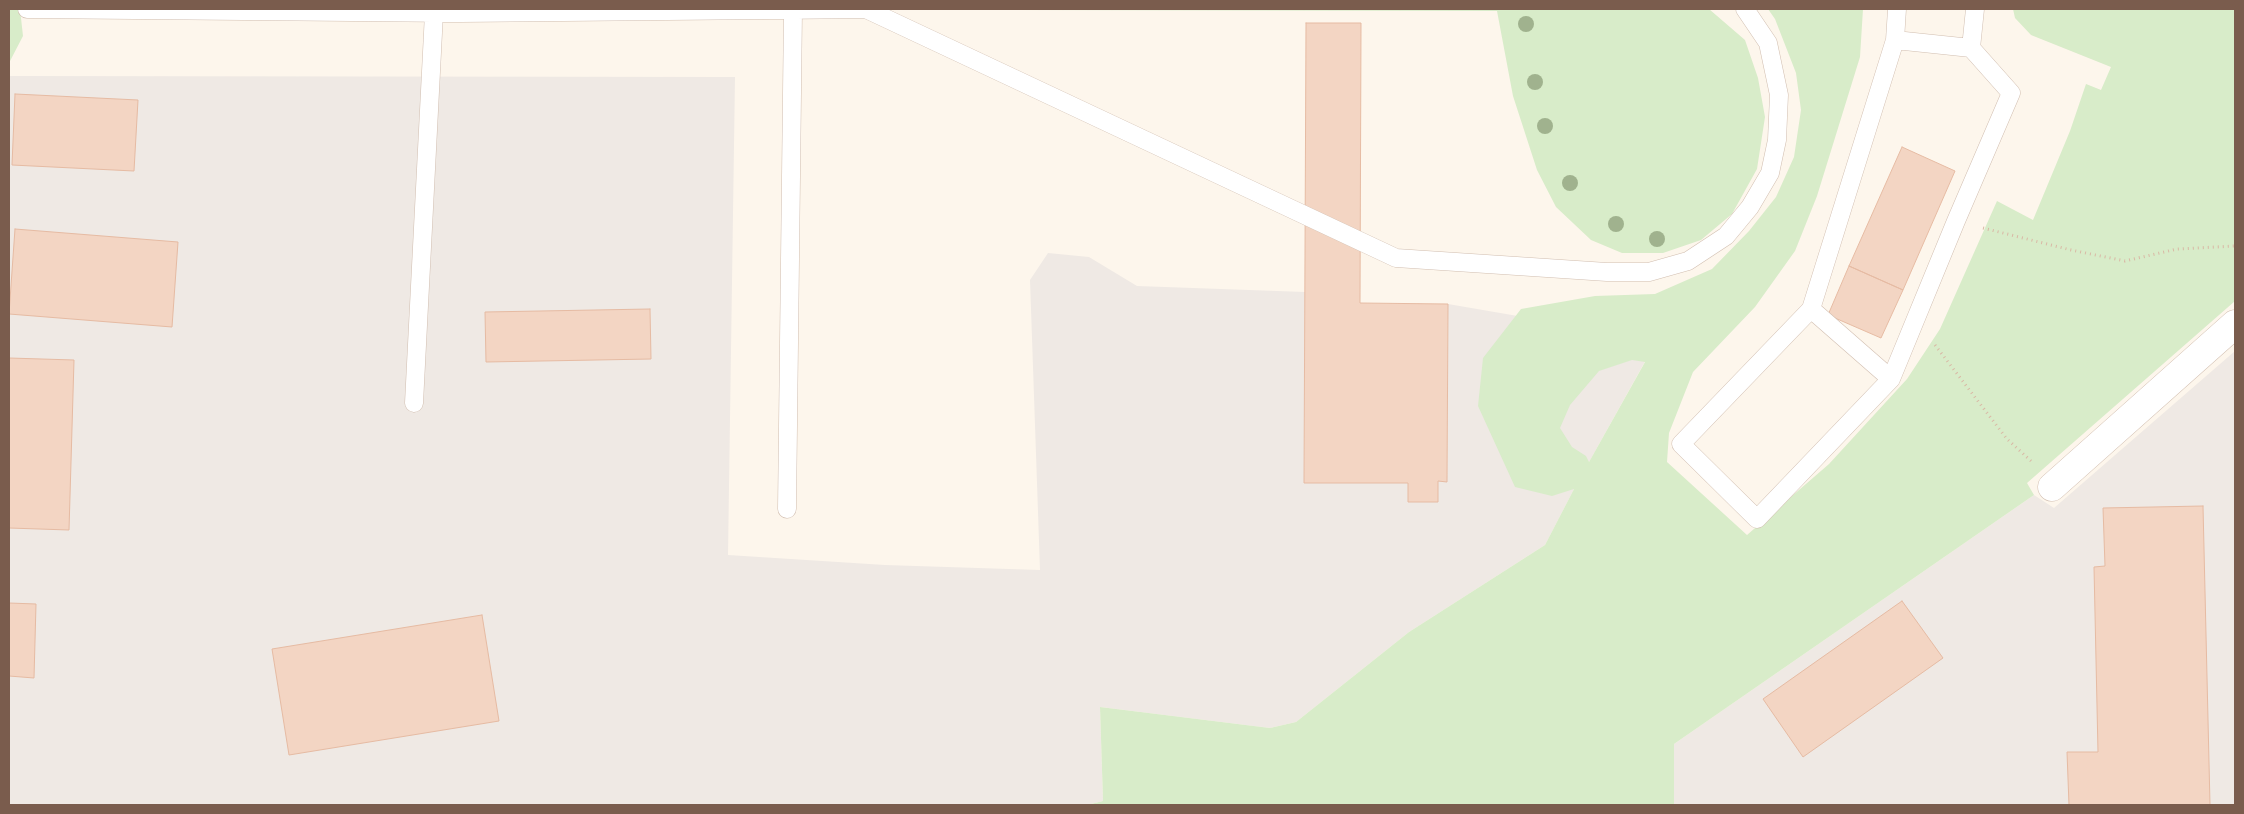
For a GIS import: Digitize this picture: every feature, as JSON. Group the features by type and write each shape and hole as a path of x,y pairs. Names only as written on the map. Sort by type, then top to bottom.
{"street":[{"path":"2052,486 2235,324"}],"lane":[{"path":"27,10 434,13 460,11 870,9 1396,258 1607,272 1648,272 1688,261 1726,236 1750,207 1770,173 1777,140 1780,95 1768,44 1745,9"},
{"path":"1895,40 1971,48 2011,93 1891,379 1758,519 1681,444 1811,309 1895,40 1897,9"},
{"path":"1971,48 1975,9"},
{"path":"787,510 792,10"},
{"path":"414,403 434,13"},
{"path":"1811,309 1891,379"}],"path":[{"path":"1956,221 2072,250 2125,260 2177,249 2235,246"},
{"path":"1916,319 2007,439 2030,460 2052,486"}],"shaded area":[{"path":"9,76 735,77 728,555 885,565 1040,570 1030,280 1048,253 1089,257 1137,286 1305,292 1304,483 1408,483 1437,502 1438,481 1447,481 1448,304 1657,340 1545,545 1409,632 1296,722 1270,728 1100,707 1103,801 1087,805 9,805"},
{"path":"2235,351 2235,805 1674,805 1674,744 2034,495 2054,508"}],"green space":[{"path":"9,9 20,9 23,36 9,63"},
{"path":"1018,9 1709,9 1745,40 1758,78 1765,117 1757,169 1732,214 1701,240 1663,253 1622,253 1591,240 1556,207 1537,170 1513,96 1497,11"},
{"path":"1768,9 1863,9 1860,57 1817,196 1795,251 1755,307 1693,372 1669,433 1667,462 1747,535 1829,464 1907,379 1940,329 1997,201 2033,220 2070,131 2086,84 2101,90 2111,67 2031,35 2015,18 2013,9 2235,9 2235,301 2027,483 2034,495 1674,744 1674,805 1087,805 1103,801 1100,707 1270,728 1296,722 1409,632 1545,545 1574,489 1552,496 1515,487 1478,406 1483,358 1521,309 1595,296 1655,294 1712,269 1749,231 1776,197 1794,157 1801,110 1796,73 1775,19","holes":["1632,360 1645,362 1589,462 1586,456 1572,447 1560,428 1570,405 1599,371"]}],"building":[{"path":"1306,23 1361,23 1360,303 1448,304 1447,482 1438,481 1438,502 1408,502 1408,483 1304,483"},
{"path":"15,94 138,100 134,171 12,165"},
{"path":"1902,147 1955,171 1903,290 1849,266"},
{"path":"15,229 178,242 172,327 9,314"},
{"path":"1849,266 1903,290 1881,338 1828,315"},
{"path":"650,309 651,359 486,362 485,312"},
{"path":"9,358 74,360 69,530 9,528"},
{"path":"2203,506 2210,805 2069,805 2067,752 2098,752 2094,567 2105,566 2103,508"},
{"path":"1902,601 1943,658 1803,757 1763,699"},
{"path":"9,603 36,604 34,678 9,676"},
{"path":"482,615 499,721 289,755 272,649"}]}
